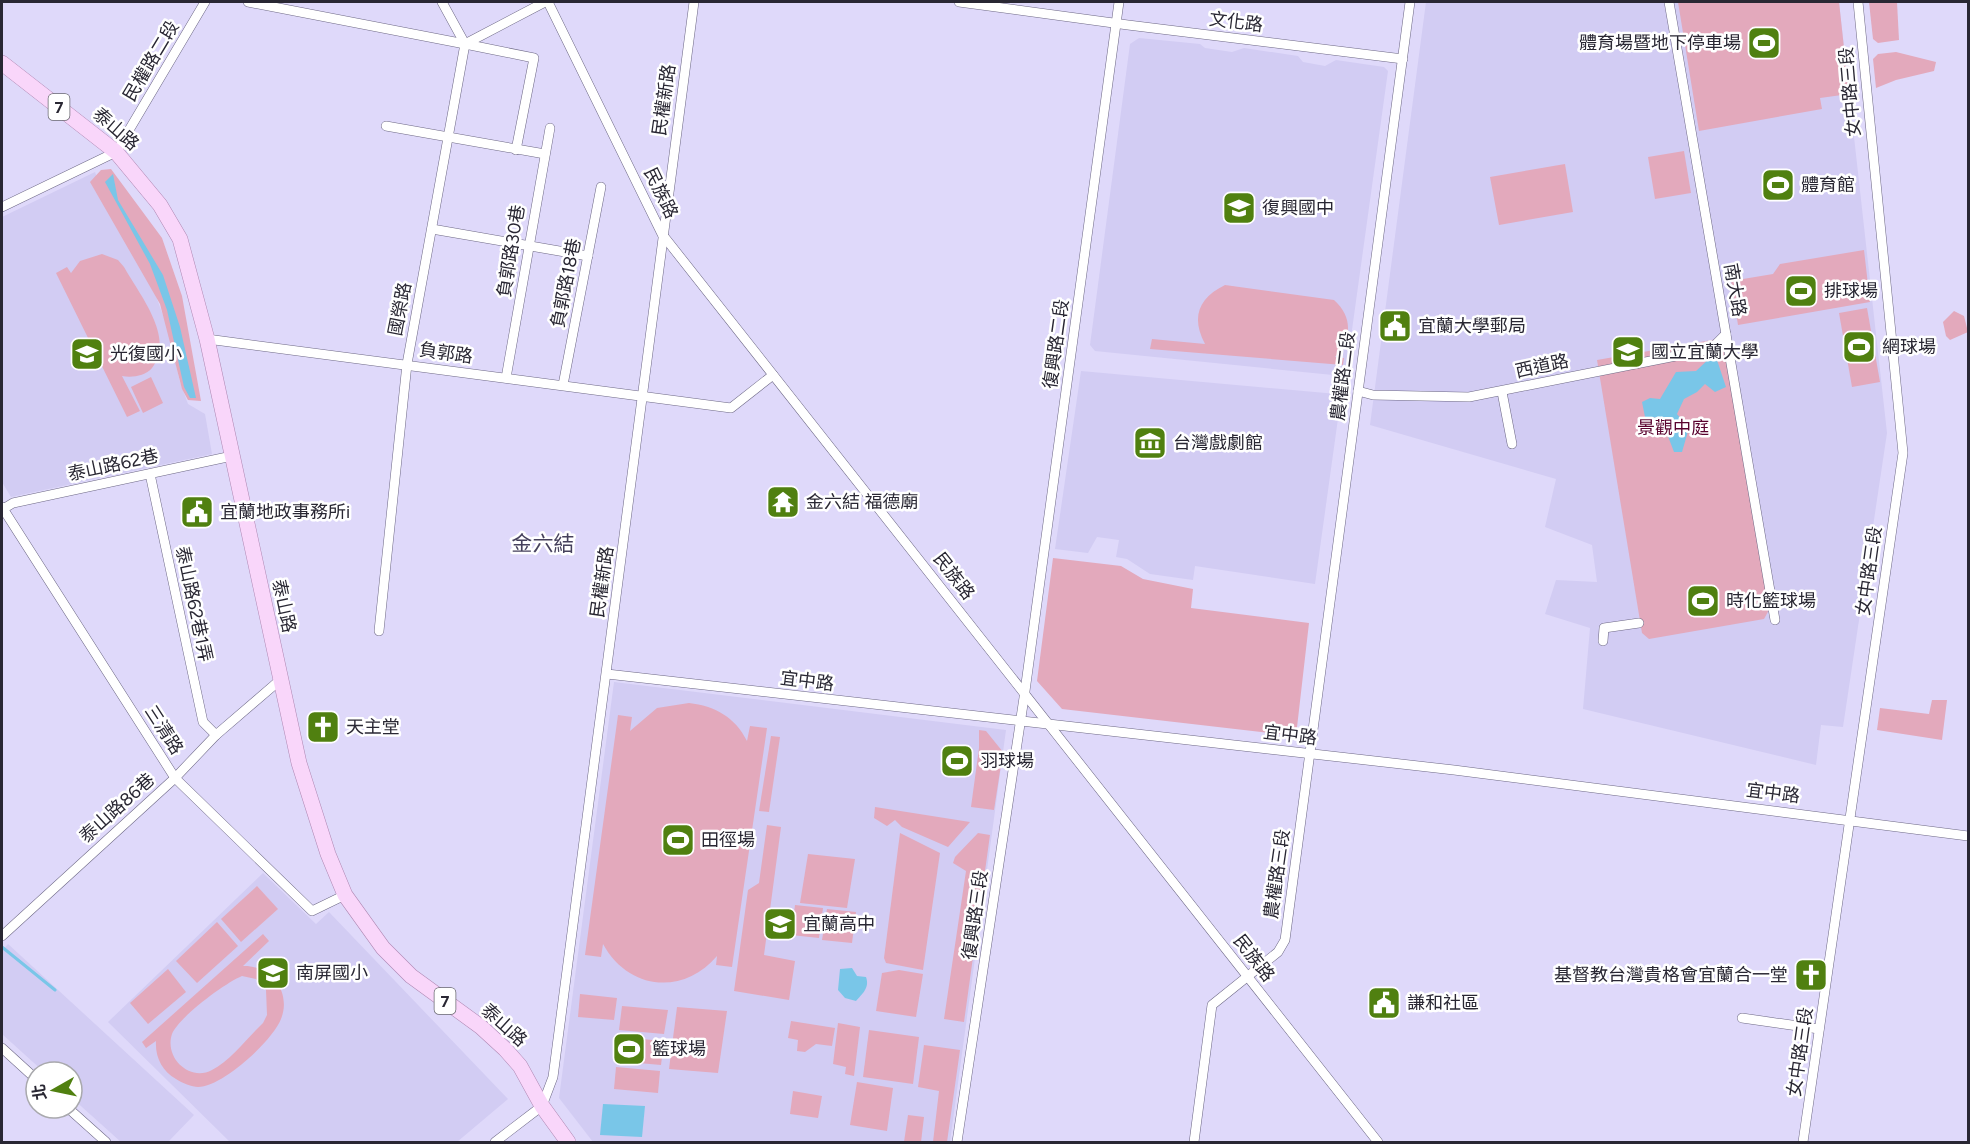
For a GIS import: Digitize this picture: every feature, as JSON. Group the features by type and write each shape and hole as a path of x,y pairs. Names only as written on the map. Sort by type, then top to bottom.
{"main road":[{"name":"泰山路","path":"2,63 116,152 160,205 180,239 207,339 280,680 314,814 345,895 383,948 411,975 481,1027 505,1049 520,1066 542,1106 568,1143"}],"street":[{"name":"民權路二段","path":"116,152 205,2"},
{"path":"248,2 534,58 516,150"},
{"path":"442,2 465,44"},
{"path":"465,44 546,2"},
{"name":"民族路","path":"546,2 662,234 1025,691 1378,1143"},
{"name":"民權新路","path":"542,1106 553,1077 694,2"},
{"name":"文化路","path":"959,2 1402,59"},
{"name":"復興路二段","path":"1025,691 1119,2"},
{"name":"農權路二段","path":"1310,754 1410,2"},
{"name":"南大路","path":"1669,2 1775,620"},
{"name":"女中路三段","path":"1803,1143 1903,441 1858,2"},
{"name":"國榮路","path":"380,631 407,364 465,44"},
{"path":"386,126 545,154"},
{"name":"負郭路30巷","path":"506,378 550,128"},
{"path":"2,207 116,152"},
{"name":"負郭路18巷","path":"563,385 601,187"},
{"path":"432,229 588,256"},
{"name":"西道路","path":"1358,391 1373,395 1469,397 1502,392 1711,349 1726,334"},
{"name":"負郭路","path":"207,339 731,408 773,375"},
{"path":"1502,392 1512,444"},
{"name":"泰山路62巷","path":"2,508 13,503 232,456"},
{"name":"泰山路62巷1弄","path":"150,474 202,722 216,735"},
{"name":"三清路","path":"2,508 175,778 312,911 345,895"},
{"path":"1603,640 1604,628 1639,623"},
{"name":"宜中路","path":"607,674 1310,754 1850,819 1968,836"},
{"name":"泰山路86巷","path":"2,936 175,778 216,735 280,680"},
{"name":"復興路三段","path":"957,1143 1025,691"},
{"name":"農權路三段","path":"1194,1143 1212,1005 1278,952 1285,940 1310,754"},
{"path":"1742,1018 1819,1029"},
{"path":"2,1048 24,1068"},
{"path":"495,1143 542,1106"},
{"path":"81,1120 106,1143"}],"shaded area":[{"name":"國立宜蘭大學","path":"1426,2 1839,2 1887,433 1843,727 1821,725 1816,765 1583,709 1590,628 1545,614 1556,580 1597,582 1592,545 1545,527 1556,479 1370,425"},
{"name":"復興國中","path":"1139,38 1200,44 1205,48 1232,52 1244,48 1298,56 1303,62 1325,66 1336,60 1384,67 1388,71 1346,373 1343,376 1095,351 1090,345 1130,44"},
{"name":"光復國小","path":"95,172 108,209 143,261 167,326 180,382 188,404 205,414 212,454 11,497 2,482 2,217"},
{"path":"1081,371 1337,394 1341,397 1315,584 1195,566 1193,580 1150,574 1127,559 1116,557 1119,540 1097,537 1088,553 1055,549"},
{"name":"宜蘭高中","path":"614,682 1006,730 950,1142 593,1142 559,1098"},
{"name":"南屏國小","path":"263,873 316,924 329,912 508,1099 457,1142 230,1142 108,1022"},
{"path":"8,944 194,1115 168,1142 121,1142 84,1109 84,1060 31,1060 2,1034 2,951"}],"green space":[{"name":"體育場暨地下停車場","path":"1678,2 1839,2 1849,94 1820,98 1822,109 1699,131"},
{"path":"1869,2 1897,2 1899,40 1878,43 1873,39"},
{"path":"1896,52 1936,62 1934,71 1896,80 1876,88 1873,59 1878,54"},
{"path":"1684,151 1691,193 1655,199 1648,157"},
{"path":"1565,164 1573,212 1499,225 1490,177"},
{"path":"111,169 162,238 182,296 201,401 188,400 182,389 160,304 90,182 101,170"},
{"name":"排球場","path":"1864,250 1870,302 1738,325 1731,281 1773,274 1780,264"},
{"path":"102,254 118,260 124,267 153,316 160,343 158,356 149,371 138,376 122,376 140,411 127,417 56,273 67,267 71,273 80,261"},
{"path":"1225,285 1334,300 1345,313 1347,320 1345,342 1335,357 1344,358 1343,365 1150,349 1152,339 1205,344 1198,326 1200,310 1209,296"},
{"name":"網球場","path":"1867,308 1880,382 1852,387 1839,313"},
{"path":"1954,311 1964,316 1968,332 1950,340 1946,336 1943,322"},
{"name":"景觀中庭","path":"1723,338 1769,610 1764,619 1649,639 1642,633 1597,360"},
{"path":"151,377 163,403 143,413 131,387"},
{"path":"1053,558 1121,566 1143,579 1193,589 1191,608 1309,623 1296,736 1062,709 1037,681"},
{"path":"1932,700 1947,700 1942,740 1877,730 1880,708 1929,714"},
{"path":"689,703 723,714 737,725 747,741 750,726 767,728 732,967 716,965 717,956 703,969 688,977 673,982 657,982 641,979 627,971 603,944 601,957 585,955 618,715 632,717 630,731 657,708"},
{"path":"979,730 986,731 1003,752 994,810 971,807 979,748"},
{"path":"771,736 780,737 769,812 759,811"},
{"path":"875,807 970,822 948,847 902,827 895,820 887,826 874,818"},
{"path":"767,825 781,827 764,955 795,961 789,1000 734,991 748,890 759,883"},
{"path":"900,833 940,853 923,970 886,963 884,958"},
{"path":"978,833 990,835 964,1022 944,1019 966,871 953,863 955,857"},
{"path":"808,854 855,859 847,908 800,903"},
{"path":"257,886 278,909 241,942 221,919"},
{"path":"795,905 823,908 819,938 791,935"},
{"path":"827,909 856,912 852,943 822,940"},
{"path":"217,922 238,946 197,983 176,961"},
{"path":"263,934 269,941 243,966 262,970 270,975 281,990 284,1009 276,1028 246,1061 208,1085 190,1086 171,1076 163,1068 158,1058 156,1041 146,1048 142,1042","holes":["242,976 256,979 266,990 267,1015 263,1023 232,1055 212,1070 195,1073 181,1066 172,1051 172,1034 176,1027 203,1001 234,980"]},
{"path":"168,969 186,992 148,1024 130,1003"},
{"path":"899,970 923,974 916,1017 876,1011 882,973"},
{"path":"580,994 617,998 614,1020 578,1017"},
{"path":"622,1006 668,1010 664,1034 619,1030"},
{"path":"677,1007 727,1011 718,1073 669,1069"},
{"path":"791,1021 835,1028 832,1046 816,1044 805,1052 797,1051 798,1040 788,1038"},
{"path":"838,1023 860,1027 854,1076 845,1074 846,1067 833,1064"},
{"path":"869,1030 919,1037 913,1084 863,1077"},
{"path":"619,1037 664,1041 661,1065 616,1061"},
{"path":"924,1045 960,1050 947,1142 933,1142 939,1091 918,1087"},
{"path":"616,1067 660,1071 658,1093 614,1089"},
{"path":"857,1082 893,1088 887,1131 850,1125"},
{"path":"793,1091 822,1096 818,1118 790,1114"},
{"path":"908,1115 924,1117 921,1142 904,1142"}],"water":[{"path":"113,174 118,200 163,275 180,327 196,398 190,398 184,387 167,310 150,264 105,182"},
{"path":"1712,356 1717,360 1726,387 1715,392 1705,384 1697,392 1684,399 1677,414 1689,428 1682,452 1674,452 1661,418 1645,417 1642,402 1650,398 1660,399 1676,372 1696,371"},
{"path":"852,968 857,976 866,977 867,981 865,990 856,1001 845,998 838,990 840,969"},
{"path":"603,1104 645,1106 642,1137 600,1135"}],"waterway":[{"path":"2,947 55,990"}],"place":[{"name":"體育場暨地下停車場","path":"1764,43"},
{"name":"體育館","path":"1778,185"},
{"name":"復興國中","path":"1239,208"},
{"name":"排球場","path":"1801,291"},
{"name":"宜蘭大學郵局","path":"1395,326"},
{"name":"網球場","path":"1859,347"},
{"name":"國立宜蘭大學","path":"1628,352"},
{"name":"光復國小","path":"87,354"},
{"name":"台灣戲劇館","path":"1150,443"},
{"name":"金六結 福德廟","path":"783,502"},
{"name":"宜蘭地政事務所i","path":"197,512"},
{"name":"時化籃球場","path":"1703,601"},
{"name":"天主堂","path":"323,727"},
{"name":"羽球場","path":"957,761"},
{"name":"田徑場","path":"678,840"},
{"name":"宜蘭高中","path":"780,924"},
{"name":"南屏國小","path":"273,973"},
{"name":"基督教台灣貴格會宜蘭合一堂","path":"1811,975"},
{"name":"謙和社區","path":"1384,1003"},
{"name":"籃球場","path":"629,1049"}],"district":[{"name":"金六結","path":"543,543"}]}
